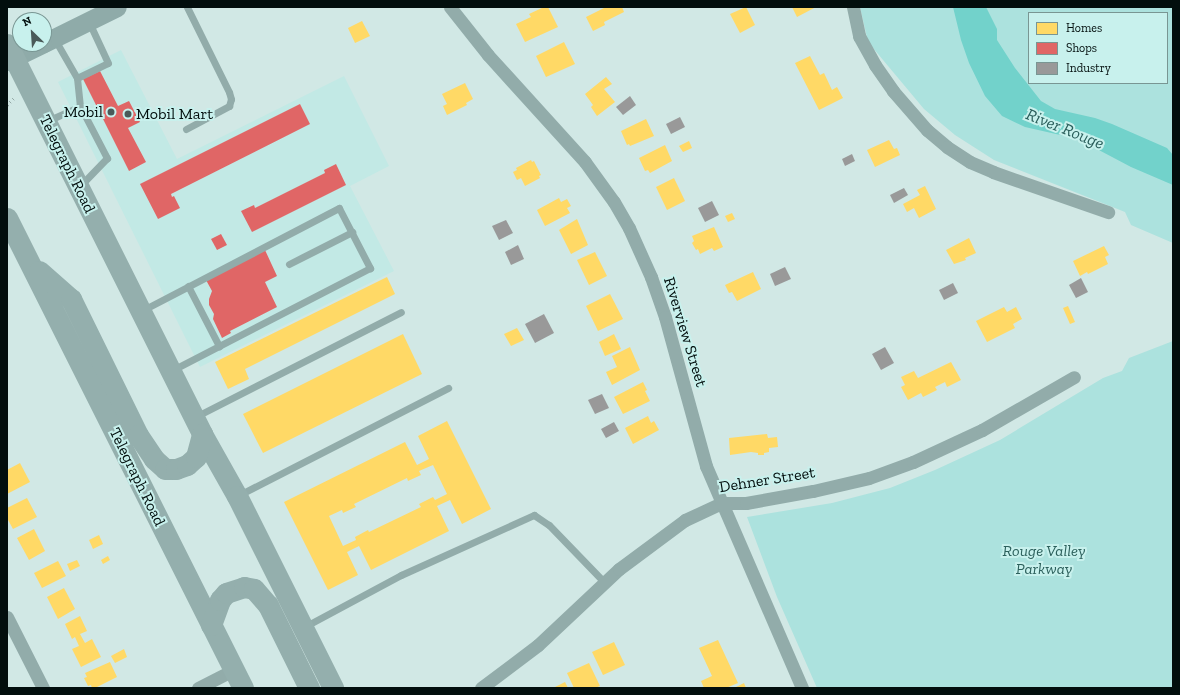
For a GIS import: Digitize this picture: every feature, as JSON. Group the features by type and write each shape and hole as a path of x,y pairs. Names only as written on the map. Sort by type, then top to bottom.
{"main road":[{"path":"52,39 117,7"},
{"name":"Telegraph Road","path":"9,54 45,122 198,426 237,496 333,688"},
{"name":"Telegraph Road","path":"8,221 32,266 243,688"},
{"name":"Telegraph Road","path":"32,266 71,299 138,435 154,459 165,469 176,469 187,465 196,457 198,426"},
{"path":"211,625 220,600 226,593 244,587 254,589 268,605 309,688"}],"street":[{"name":"Riverview Street","path":"450,7 488,55 585,162 614,202 629,228 651,277 665,317 706,466 802,688"},
{"path":"853,7 859,36 875,65 926,130 947,147 970,162 993,172 1108,212"},
{"name":"Dehner Street","path":"480,688 538,645 605,583 654,542 685,520 721,503 746,503 869,478 926,456 982,430 1074,377"},
{"path":"7,617 43,688"},
{"path":"198,688 234,670"}],"lane":[{"path":"186,129 229,106 231,99 229,92 187,7"},
{"path":"77,78 108,63 88,21"},
{"path":"52,48 77,78 80,106 106,158 78,188"},
{"path":"45,122 80,106"},
{"path":"140,311 339,208 352,232 370,268 170,371"},
{"path":"289,264 352,232"},
{"path":"188,286 219,346"},
{"path":"198,426 401,312"},
{"path":"237,496 448,388"},
{"path":"303,628 401,575 534,515 549,525 605,583"}],"path":[{"path":"7,105 14,98"}],"shaded area":[{"path":"121,50 177,159 344,76 389,166 350,186 394,271 200,367 58,82"}],"green space":[{"path":"860,7 1173,7 1173,243 1131,225 1125,212 994,160 955,135 924,109 868,42"},
{"name":"Rouge Valley Parkway","path":"1173,341 1173,688 817,688 777,597 747,517 832,503 890,488 935,470 1000,440 1103,378 1122,371 1129,358"}],"water":[{"name":"River Rouge","path":"953,7 986,7 997,29 997,40 1015,68 1041,101 1055,109 1095,118 1112,124 1167,148 1173,155 1173,185 1131,167 1078,139 1025,127 1002,116 985,96 969,63 961,40"}],"building: Homes":[{"path":"544,7 548,7 558,27 525,42 516,24 531,17 529,14"},
{"path":"606,7 622,7 624,12 604,22 605,25 593,31 586,17"},
{"path":"746,7 755,25 740,33 730,14"},
{"path":"792,7 816,7 797,17"},
{"path":"362,21 370,36 355,43 348,28"},
{"path":"564,42 575,64 546,77 536,56"},
{"path":"810,56 820,75 824,73 832,90 837,87 843,98 819,110 795,63"},
{"path":"606,77 612,84 604,89 615,102 597,116 591,107 593,105 585,94"},
{"path":"465,83 473,99 466,103 467,105 447,115 443,106 447,104 442,94"},
{"path":"646,119 654,136 630,146 629,144 627,145 621,131"},
{"path":"889,140 894,149 897,148 900,155 875,167 867,150"},
{"path":"689,141 692,148 683,152 679,146"},
{"path":"665,145 672,161 650,173 648,170 645,171 639,158"},
{"path":"531,160 532,162 534,161 541,175 539,176 540,178 525,186 521,178 517,180 513,172 517,170 516,168"},
{"path":"674,178 685,201 667,210 656,187"},
{"path":"925,186 936,209 919,218 914,208 907,212 903,204 920,195 917,190"},
{"path":"559,198 561,202 567,199 571,206 567,208 570,213 545,226 537,210"},
{"path":"732,213 735,219 728,222 725,216"},
{"path":"577,219 588,245 571,254 559,230"},
{"path":"714,227 723,247 714,251 712,248 700,254 698,249 696,250 692,243 694,241 692,236"},
{"path":"969,238 976,253 965,258 966,260 954,264 946,250"},
{"path":"1104,246 1109,255 1105,257 1108,264 1088,274 1087,272 1080,276 1073,261"},
{"path":"595,252 607,276 589,285 577,260"},
{"path":"753,272 761,289 737,301 732,292 729,293 725,285"},
{"path":"387,277 395,294 245,369 249,379 228,389 215,362"},
{"path":"610,294 623,319 598,331 586,306"},
{"path":"1068,306 1075,322 1070,324 1063,308"},
{"path":"1004,307 1007,312 1016,307 1022,319 1013,324 1015,328 987,342 976,321"},
{"path":"517,328 524,340 511,346 504,334"},
{"path":"403,334 422,374 263,453 243,414"},
{"path":"614,334 621,349 605,356 599,342"},
{"path":"630,347 640,370 612,385 606,372 617,367 612,356"},
{"path":"951,362 961,380 947,387 945,382 935,387 937,390 923,397 921,393 908,400 901,387 905,385 901,377 914,371 918,378"},
{"path":"643,382 647,390 645,391 650,401 623,414 614,397"},
{"path":"648,416 651,423 654,421 659,430 633,444 625,428"},
{"path":"447,421 491,509 462,524 450,500 437,506 449,531 371,570 359,546 347,552 358,575 328,590 284,502 405,442 417,465 429,459 418,436","holes":["433,465 447,494 435,500 433,497 419,504 421,507 369,532 368,530 355,537 356,540 343,546 329,516 342,510 343,513 356,507 354,504 407,478 408,481 421,475 419,471"]},
{"path":"767,434 768,438 777,437 778,447 769,448 769,452 764,453 764,455 758,455 758,453 751,452 730,455 729,438"},
{"path":"20,463 30,482 7,494 7,470"},
{"path":"27,498 37,517 13,529 7,518 7,508"},
{"path":"34,529 45,551 29,560 17,538"},
{"path":"99,535 103,544 93,549 89,540"},
{"path":"108,556 110,560 103,564 101,560"},
{"path":"77,560 80,566 70,571 67,564"},
{"path":"58,561 66,576 42,588 34,573"},
{"path":"64,588 75,609 58,619 47,597"},
{"path":"80,616 87,631 80,634 85,643 92,639 101,657 81,667 72,649 79,646 75,637 72,639 65,624"},
{"path":"718,640 738,683 726,688 704,688 701,681 712,676 699,648"},
{"path":"614,642 625,665 603,675 592,652"},
{"path":"124,649 127,657 115,663 111,656"},
{"path":"110,662 117,677 95,688 92,688 91,685 88,686 84,678 87,677 85,673"},
{"path":"589,663 600,686 595,688 574,688 567,673"},
{"path":"565,682 568,688 553,688"},
{"path":"744,683 746,688 734,688"}],"building: Shops":[{"path":"100,71 118,106 129,101 140,122 128,128 146,162 129,171 83,79"},
{"path":"300,104 310,124 171,194 172,197 174,196 180,208 158,219 140,184"},
{"path":"336,164 346,185 252,232 241,211 254,205 255,208 325,173 324,170"},
{"path":"221,234 227,245 217,250 211,239"},
{"path":"265,250 277,276 265,282 277,307 230,331 231,333 222,338 213,319 214,314 209,305 209,299 212,291 206,280"}],"building: Industry":[{"path":"630,96 636,105 623,115 616,107"},
{"path":"680,117 685,127 671,134 666,124"},
{"path":"852,154 855,161 845,166 842,159"},
{"path":"904,188 908,195 894,203 890,195"},
{"path":"712,201 719,215 705,222 698,208"},
{"path":"506,220 513,233 499,240 492,226"},
{"path":"518,245 524,259 511,265 505,252"},
{"path":"785,267 791,279 775,286 770,274"},
{"path":"1081,278 1088,292 1076,298 1069,285"},
{"path":"953,283 958,293 944,300 939,290"},
{"path":"544,314 554,333 535,343 525,324"},
{"path":"885,347 894,363 881,370 872,354"},
{"path":"602,394 609,408 595,414 588,400"},
{"path":"614,422 619,431 606,438 601,429"}],"place":[{"name":"Mobil","path":"111,112"},
{"name":"Mobil Mart","path":"128,114"}]}
